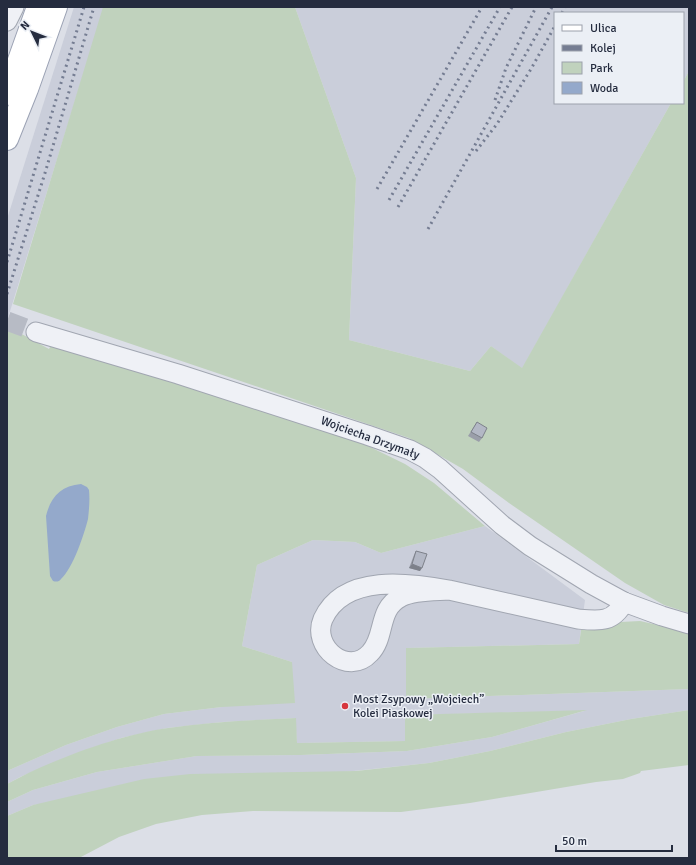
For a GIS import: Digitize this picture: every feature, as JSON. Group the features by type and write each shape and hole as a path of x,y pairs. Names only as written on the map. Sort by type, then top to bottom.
{"main road":[{"path":"7,94 38,7"},
{"path":"7,139 30,82 56,7"}],"street":[{"path":"7,21 14,7"},
{"name":"Wojciecha Drzymały","path":"36,332 178,374 367,434 410,450 425,458 440,469 502,525 530,546 591,584 624,602 689,624"},
{"path":"450,590 420,592 402,596 390,606 372,652 364,660 352,662 342,660 333,655 324,644 321,632 323,620 330,609 340,598 364,586 405,584 450,590 578,619 593,620 614,616 620,610 624,602"}],"shaded area":[{"path":"74,7 104,7 7,321 7,219"},
{"path":"295,7 689,7 689,71 684,80 684,12 554,12 554,104 670,104 522,369 491,346 470,371 349,340 356,178"},
{"path":"485,526 585,600 579,644 406,648 406,699 689,689 689,710 631,719 566,732 490,751 429,763 33,805 7,816 7,802 33,790 97,772 197,756 301,755 407,751 492,737 584,711 406,715 405,741 297,743 295,718 222,722 167,728 121,738 72,755 7,784 7,771 66,745 117,727 164,714 222,707 292,662 242,646 257,565 313,540 355,542 381,553"}],"green space":[{"path":"103,7 295,7 356,178 349,340 470,371 491,346 522,368 670,104 684,104 684,80 689,71 689,613 664,605 625,583 509,503 463,469 409,438 13,304"},
{"path":"7,326 49,349 52,343 366,445 405,464 434,483 485,526 381,553 355,542 313,540 257,565 242,646 292,662 295,703 222,707 164,714 117,727 66,745 7,771"},
{"path":"640,621 689,632 689,689 406,699 406,648 579,644 582,624"},
{"path":"587,710 492,737 407,751 301,755 197,756 97,772 33,790 7,802 7,784 24,775 107,742 149,731 248,720 296,718 297,743 405,741 405,715"},
{"path":"689,710 689,765 641,771 640,773 623,779 596,782 470,803 401,812 253,811 202,815 156,824 119,837 79,858 7,858 7,816 33,805 144,779 190,774 356,771 429,763 490,751 566,732 631,719"}],"water":[{"path":"81,484 89,490 89,509 86,526 78,551 70,567 60,580 57,582 53,581 50,576 46,516 48,509 58,493 68,487"}],"building":[{"path":"477,422 487,428 482,438 471,432"},
{"path":"416,551 427,554 422,568 412,564"}],"tunnel":[{"path":"7,321 36,332"}],"railway":[{"path":"7,262 84,7"},
{"path":"7,294 45,173 94,7"},
{"path":"377,189 482,7"},
{"path":"389,200 500,7"},
{"path":"398,207 512,7"},
{"path":"495,100 506,68 536,7"},
{"path":"428,229 552,7"},
{"path":"562,12 565,7"},
{"path":"476,151 497,124 531,69 554,28"}],"place":[{"name":"Most Zsypowy „Wojciech” Kolei Piaskowej","path":"345,706"}]}
